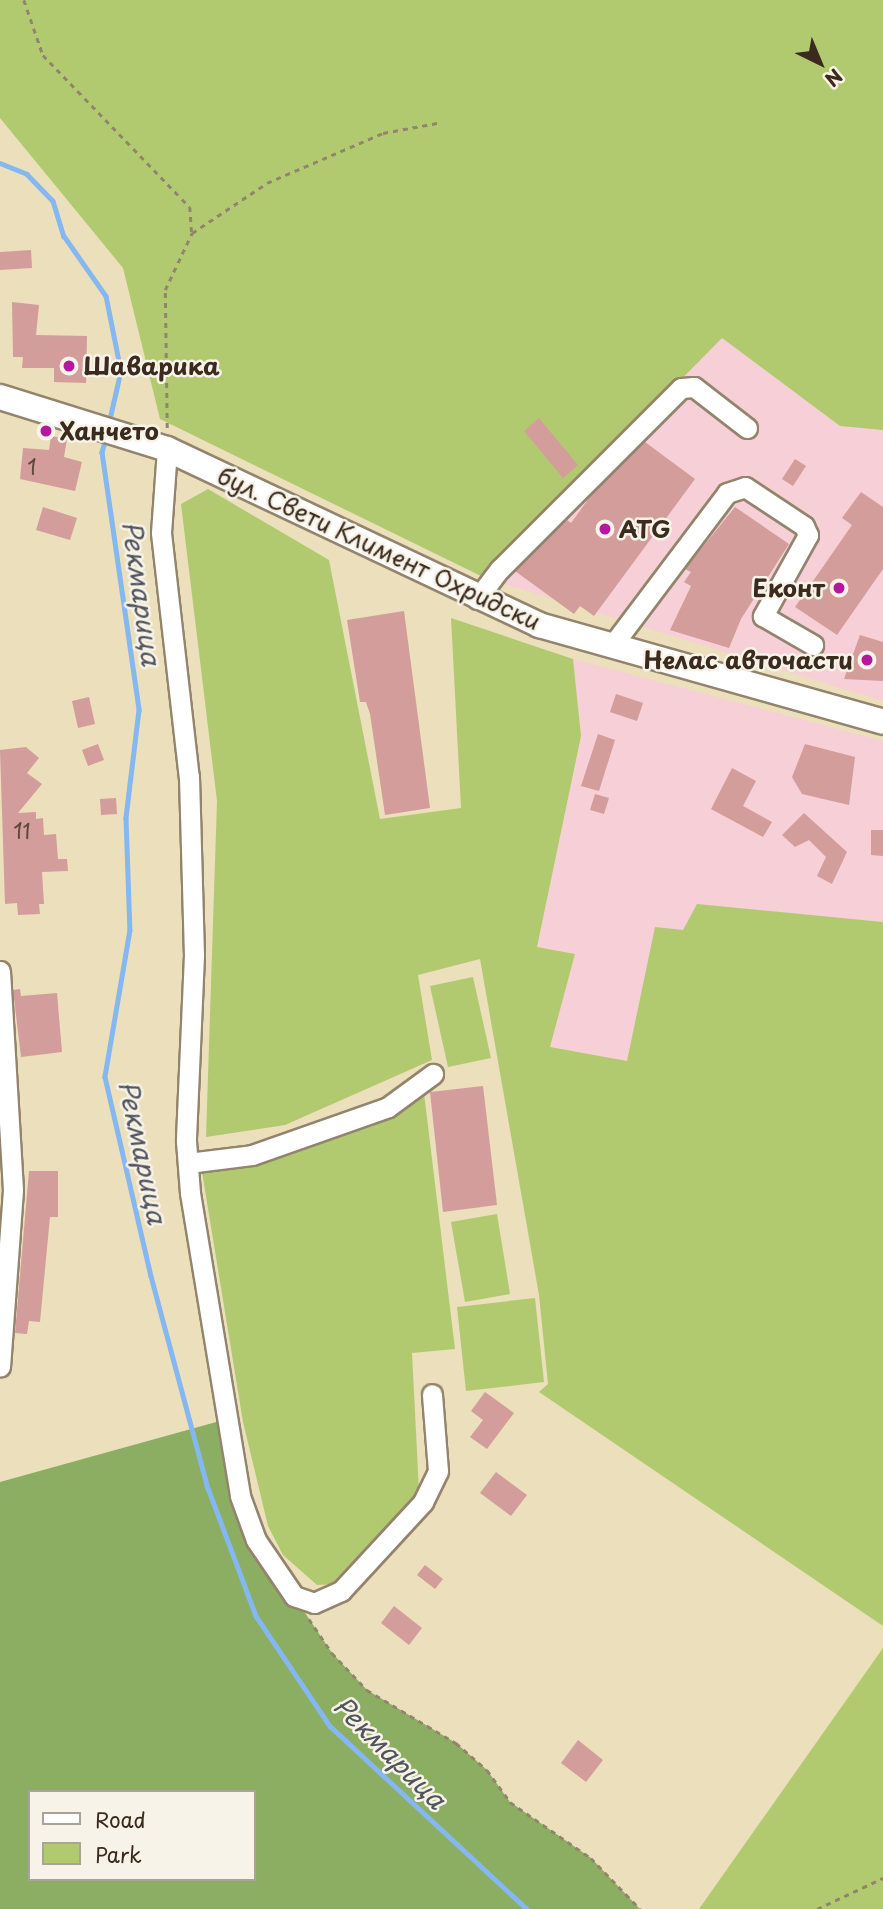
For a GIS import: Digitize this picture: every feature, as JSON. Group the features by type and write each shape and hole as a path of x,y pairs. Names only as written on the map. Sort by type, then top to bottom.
{"main road":[{"name":"бул. Свети Климент Охридски","path":"0,398 161,447 477,599 539,625 883,722"}],"street":[{"path":"477,599 500,569 681,388 694,387 747,428"},
{"path":"161,447 161,533 189,777 194,956 188,1163 240,1496 256,1540 294,1596 314,1603 341,1591 423,1502 438,1471 432,1394"},
{"path":"611,647 727,493 745,487 804,526 808,535 763,616 813,645"},
{"path":"0,971 13,1191 0,1367"},
{"path":"188,1163 252,1155 376,1111 433,1074"}],"path":[{"path":"24,0 43,55 190,207 192,233 165,290 161,447"},
{"path":"192,233 267,183 383,133 436,123"},
{"path":"294,1596 332,1653 367,1690 456,1743 487,1770 510,1802 591,1858 640,1909"},
{"path":"817,1909 850,1890 883,1878"}],"shaded area":[{"path":"722,337 840,426 883,430 883,701 485,578"},
{"path":"573,659 883,741 883,922 627,1061 550,1047 575,954 537,947 581,736"}],"green space":[{"path":"0,0 883,0 883,430 840,426 722,338 485,578 160,419 123,268 0,118"},
{"path":"208,489 329,560 380,819 461,808 451,618 573,659 581,736 537,947 575,954 550,1047 627,1061 655,927 683,930 697,904 883,922 883,1626 539,1392 548,1384 539,1295 480,959 418,975 432,1060 285,1125 206,1137 217,801 181,504"},
{"path":"473,977 491,1058 448,1067 430,986"},
{"path":"424,1093 455,1349 412,1353 419,1491 341,1584 317,1585 283,1555 268,1526 243,1422 202,1172 251,1163"},
{"path":"497,1214 510,1294 465,1302 451,1222"},
{"path":"535,1298 544,1382 466,1391 457,1307"},
{"path":"227,1419 256,1540 332,1653 367,1690 456,1743 487,1770 510,1802 591,1858 640,1909 0,1909 0,1482"},
{"path":"883,1648 883,1909 699,1909"}],"building":[{"path":"31,250 32,268 0,270 0,252"},
{"path":"12,302 39,305 36,335 87,336 86,383 54,382 54,368 22,368 23,357 13,357"},
{"path":"539,418 578,465 563,478 524,431"},
{"path":"51,436 67,439 64,457 82,462 75,491 20,479 23,448 49,450"},
{"name":"ATG","path":"645,442 695,479 594,616 580,606 574,614 515,571 567,520 571,523 592,494"},
{"path":"795,459 806,466 793,486 782,479"},
{"name":"Еконт","path":"861,492 883,507 883,569 837,635 795,607 852,525 842,518"},
{"path":"43,507 77,518 70,540 36,530"},
{"path":"735,507 789,544 741,619 729,648 670,630 691,586 684,582 691,572 685,569"},
{"path":"404,611 430,808 385,815 370,714 366,702 360,702 347,620"},
{"name":"Нелас авточасти","path":"860,635 883,642 883,681 844,679"},
{"path":"616,694 643,703 637,721 610,712"},
{"path":"89,697 95,724 78,728 72,701"},
{"path":"598,734 615,740 599,791 581,786"},
{"path":"98,744 104,760 88,766 82,750"},
{"path":"805,744 855,757 849,805 802,794 792,777"},
{"path":"26,747 39,758 27,773 42,784 18,813 36,812 36,819 43,818 44,835 56,834 58,859 67,859 68,871 42,872 44,904 39,904 40,914 18,915 17,903 5,904 0,750"},
{"path":"732,768 756,781 743,806 772,822 763,837 711,809"},
{"path":"595,794 609,798 604,814 590,810"},
{"path":"116,798 117,814 101,815 100,799"},
{"path":"804,813 847,852 832,884 817,876 826,857 809,840 795,847 782,835"},
{"path":"871,830 883,830 883,856 871,855"},
{"path":"20,989 21,996 57,993 62,1052 21,1057 13,990"},
{"path":"483,1086 497,1205 443,1212 430,1092"},
{"path":"29,1171 58,1171 58,1217 50,1217 40,1322 29,1321 27,1334 15,1333"},
{"path":"485,1392 514,1413 487,1449 470,1437 483,1420 471,1411"},
{"path":"496,1472 527,1495 511,1516 480,1493"},
{"path":"425,1565 443,1579 435,1589 417,1575"},
{"path":"394,1606 422,1628 409,1645 381,1623"},
{"path":"578,1740 603,1760 586,1782 561,1763"}],"waterway":[{"name":"Рекмарица","path":"0,163 27,174 53,201 64,236 106,296 121,371 109,424"},
{"name":"Рекмарица","path":"106,439 102,452 139,710 126,818 130,930 105,1077 151,1276 208,1488 256,1616 330,1726 527,1909"}],"place":[{"name":"Шаварика","path":"69,366"},
{"name":"Ханчето","path":"46,431"},
{"name":"ATG","path":"605,529"},
{"name":"Еконт","path":"839,588"},
{"name":"Нелас авточасти","path":"867,660"}]}
